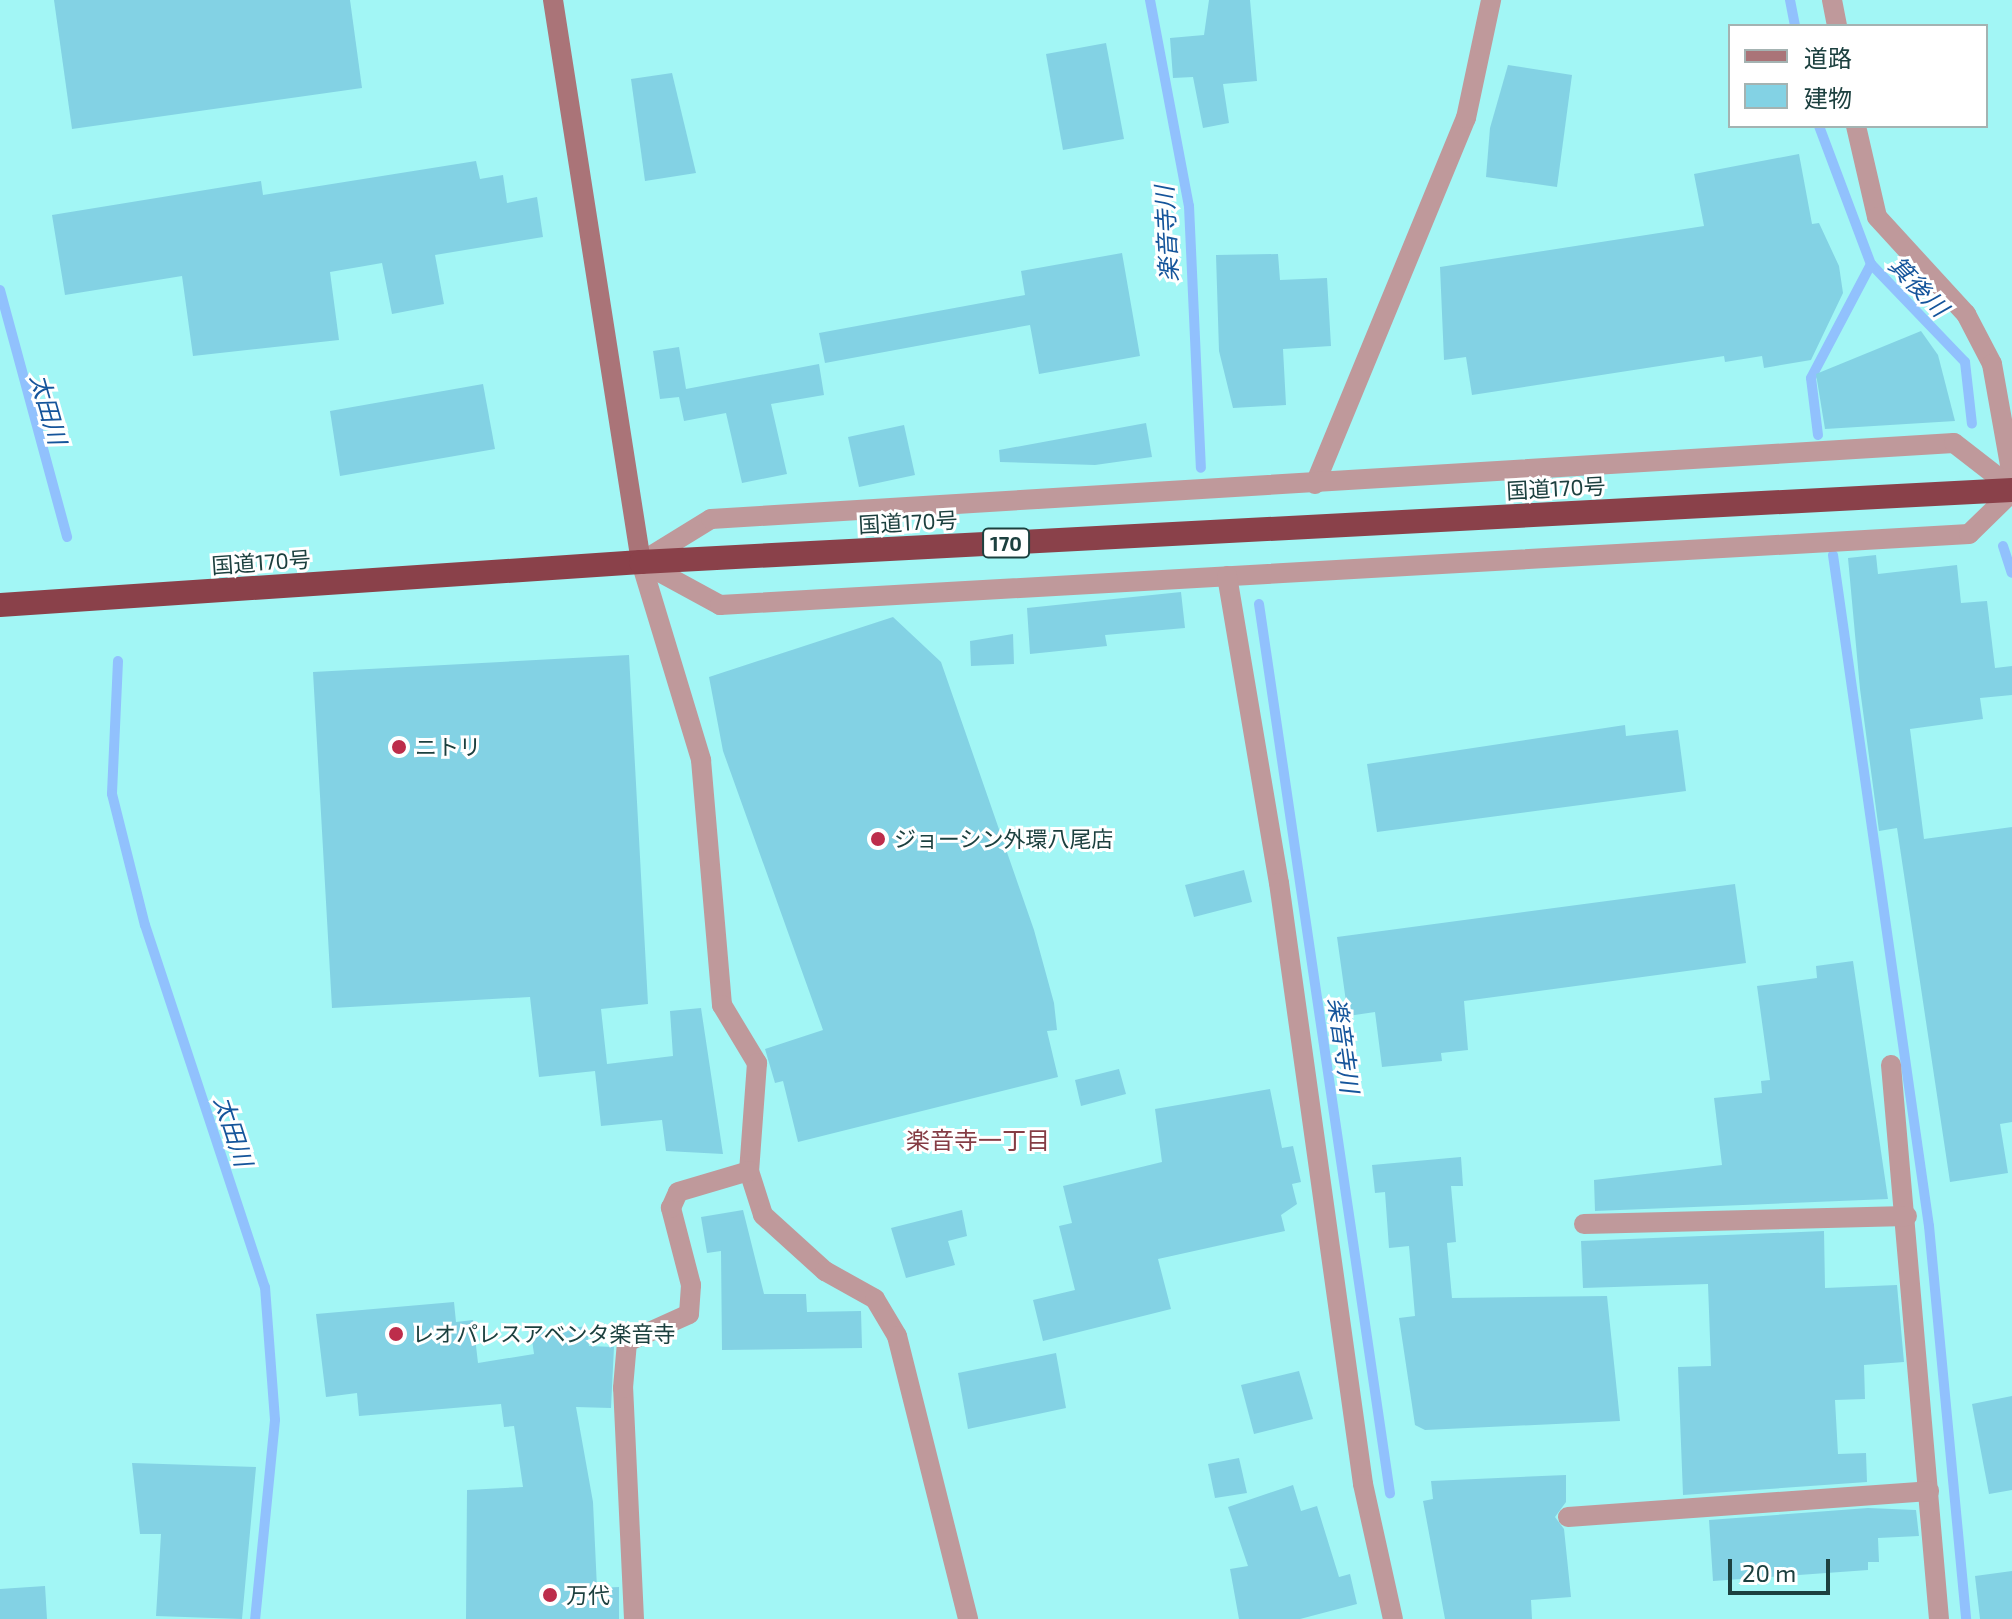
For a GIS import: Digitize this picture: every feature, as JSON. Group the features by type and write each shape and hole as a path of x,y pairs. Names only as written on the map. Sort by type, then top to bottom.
{"highway":[{"name":"国道170号","path":"0,605 641,562 2012,490"}],"street":[{"path":"553,0 641,562 701,760 722,1005 757,1063 749,1171 763,1215 825,1271 875,1299 897,1336 968,1619"},
{"path":"1315,484 1466,118 1491,0"},
{"path":"1832,0 1837,24"},
{"path":"1856,128 1877,217 1966,314 1992,364 2012,476"},
{"path":"1954,443 2012,490 1969,534 720,605 641,562 711,519 1954,443"},
{"path":"1227,576 1279,883 1361,1470 1393,1619"},
{"path":"1891,1065 1907,1216 1939,1619"},
{"path":"634,1619 623,1388 627,1342 689,1314 691,1285 671,1208 678,1192 749,1171"},
{"path":"1584,1224 1907,1216"},
{"path":"1568,1517 1929,1491"}],"building":[{"path":"54,0 350,0 362,88 72,129"},
{"path":"1209,0 1250,0 1257,81 1223,84 1229,123 1203,128 1193,77 1173,78 1170,38 1204,35"},
{"path":"1106,43 1124,139 1063,150 1046,54"},
{"path":"1508,65 1572,75 1557,187 1486,177 1490,128"},
{"path":"672,73 696,173 645,181 631,79"},
{"path":"1799,154 1812,224 1819,223 1839,266 1843,293 1811,360 1764,368 1762,356 1725,362 1724,356 1472,395 1466,357 1444,360 1440,267 1704,226 1694,174"},
{"path":"476,161 480,179 503,175 507,203 537,197 543,237 435,255 444,304 392,314 382,263 330,272 339,340 193,356 182,276 65,295 52,215 261,181 263,195"},
{"path":"1122,253 1140,356 1039,374 1030,325 825,363 819,333 1025,295 1021,271"},
{"path":"1278,254 1280,280 1327,278 1331,346 1283,349 1286,405 1233,408 1219,351 1216,255"},
{"path":"1921,331 1938,355 1955,421 1825,429 1816,374"},
{"path":"679,347 686,389 819,364 824,395 771,404 787,474 742,483 726,413 684,421 679,397 660,399 653,351"},
{"path":"483,384 495,449 340,476 330,411"},
{"path":"1146,423 1152,457 1095,465 1000,462 999,450"},
{"path":"904,425 915,475 859,487 848,437"},
{"path":"1876,555 1878,574 1957,565 1961,603 1987,601 1995,668 2012,666 2012,695 1980,698 1983,719 1910,729 1924,839 2012,827 2012,1122 2000,1124 2008,1173 1950,1182 1897,828 1879,831 1860,689 1848,558"},
{"path":"1181,592 1185,628 1105,635 1107,646 1030,654 1027,608"},
{"name":"ジョーシン外環八尾店","path":"893,617 941,662 1034,930 1054,1003 1057,1030 1047,1031 1058,1077 798,1142 783,1081 775,1083 765,1049 823,1030 723,751 709,677"},
{"path":"1013,634 1014,664 971,666 970,641"},
{"path":"629,655 648,1004 601,1009 607,1064 673,1056 670,1011 701,1008 723,1154 666,1151 662,1120 601,1126 595,1071 539,1077 530,997 332,1008 313,672"},
{"path":"1625,725 1626,736 1678,730 1686,791 1377,832 1367,764"},
{"path":"1244,870 1252,902 1194,917 1185,885"},
{"path":"1735,884 1746,963 1464,1001 1468,1050 1441,1053 1442,1061 1382,1067 1375,1012 1348,1016 1337,937"},
{"path":"1853,961 1888,1199 1595,1211 1594,1180 1722,1165 1714,1098 1762,1093 1761,1081 1770,1080 1757,986 1817,978 1816,966"},
{"path":"1119,1069 1126,1094 1081,1106 1075,1080"},
{"path":"1270,1089 1282,1148 1293,1146 1301,1182 1292,1184 1297,1204 1281,1215 1285,1231 1158,1259 1171,1309 1043,1341 1033,1300 1075,1290 1059,1226 1072,1223 1063,1186 1162,1162 1155,1109"},
{"path":"1461,1157 1463,1186 1451,1186 1456,1242 1447,1243 1452,1298 1607,1296 1620,1421 1425,1430 1415,1425 1399,1318 1415,1316 1409,1246 1389,1248 1385,1192 1375,1193 1372,1165"},
{"path":"743,1210 764,1294 806,1294 807,1312 861,1311 862,1348 722,1350 721,1251 707,1253 701,1217"},
{"path":"962,1210 967,1236 948,1241 955,1265 906,1278 891,1228"},
{"path":"1824,1231 1825,1288 1897,1285 1904,1362 1864,1365 1865,1399 1835,1400 1838,1454 1866,1453 1867,1482 1683,1495 1678,1367 1711,1366 1708,1284 1583,1288 1581,1241"},
{"path":"454,1302 456,1322 473,1320 478,1363 534,1354 531,1333 587,1326 589,1346 614,1347 611,1408 576,1407 593,1502 597,1588 619,1587 619,1619 466,1619 467,1490 523,1487 514,1426 504,1427 501,1404 359,1416 357,1393 326,1397 316,1314"},
{"path":"1056,1353 1066,1408 968,1429 958,1373"},
{"path":"1299,1371 1313,1419 1254,1434 1241,1385"},
{"path":"2012,1396 2012,1490 1989,1494 1972,1404"},
{"path":"1239,1458 1247,1493 1215,1498 1208,1464"},
{"path":"132,1463 256,1467 242,1619 156,1616 161,1534 140,1534"},
{"path":"1566,1475 1566,1502 1555,1517 1564,1529 1571,1597 1531,1600 1532,1619 1445,1619 1423,1501 1433,1499 1431,1481"},
{"path":"1293,1485 1301,1511 1317,1506 1339,1577 1350,1574 1357,1604 1300,1619 1239,1619 1230,1569 1248,1566 1228,1507"},
{"path":"1868,1508 1916,1510 1919,1536 1878,1538 1879,1562 1868,1562 1868,1570 1713,1581 1709,1520"},
{"path":"2012,1571 2012,1619 1980,1619 1975,1576"},
{"path":"45,1586 47,1619 0,1619 0,1589"}],"waterway":[{"name":"楽音寺川","path":"1150,0 1189,206 1201,468"},
{"name":"箕後川","path":"1790,0 1795,24"},
{"name":"箕後川","path":"1820,128 1871,264 1965,362 1972,424"},
{"path":"1818,435 1811,378 1871,264"},
{"name":"太田川","path":"0,290 67,537"},
{"name":"箕後川","path":"2003,546 2012,573"},
{"path":"1833,555 1929,1226 1966,1619"},
{"name":"楽音寺川","path":"1259,604 1390,1493"},
{"name":"太田川","path":"118,661 112,794 145,925 265,1287 275,1420 255,1619"}],"place":[{"name":"ニトリ","path":"399,747"},
{"name":"ジョーシン外環八尾店","path":"878,839"},
{"name":"レオパレスアベンタ楽音寺","path":"396,1334"},
{"name":"万代","path":"550,1595"}],"district":[{"name":"楽音寺一丁目","path":"978,1140"}]}
